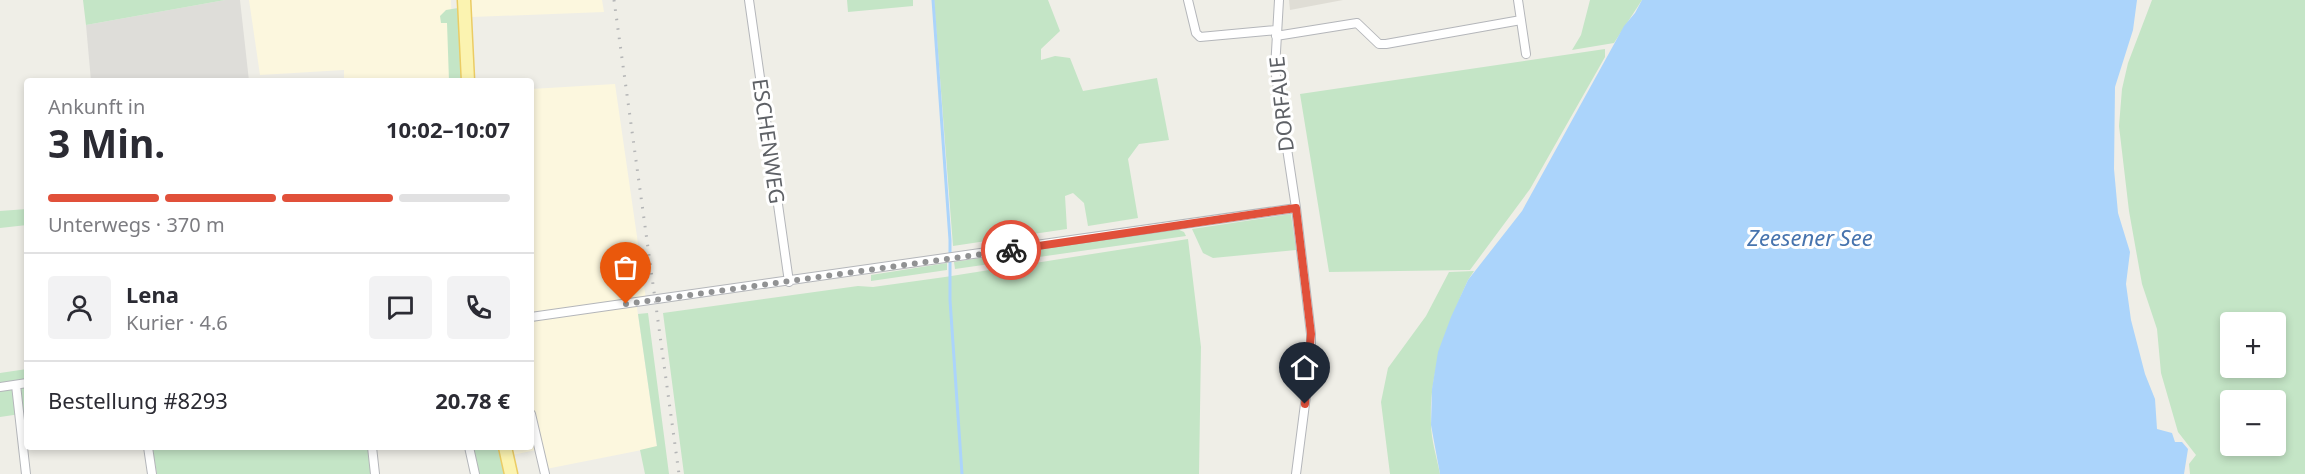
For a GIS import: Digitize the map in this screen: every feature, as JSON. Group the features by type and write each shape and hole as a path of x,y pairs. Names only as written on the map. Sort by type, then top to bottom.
{"main road":[{"path":"464,0 468,78"},
{"path":"506,450 511,474"}],"street":[{"name":"ESCHENWEG","path":"749,0 789,282"},
{"path":"1188,0 1196,33 1200,37 1276,33 1357,23 1379,44 1386,44 1521,20"},
{"name":"DORFAUE","path":"1279,0 1275,69 1296,208 1311,334 1311,357 1296,474"},
{"path":"1518,0 1526,54"},
{"path":"534,317 955,259 1296,208"},
{"path":"0,387 24,384"},
{"path":"16,385 26,474"},
{"path":"534,428 544,474"},
{"path":"148,450 152,474"},
{"path":"372,450 375,474"},
{"path":"470,450 475,474"}],"shaded area":[{"path":"225,0 240,0 249,78 91,78 86,25"},
{"path":"249,0 451,0 454,78 344,78 344,70 260,75"},
{"path":"471,0 602,0 604,12 472,17"},
{"path":"1289,0 1343,0 1290,10"},
{"path":"615,84 646,299 636,301 657,447 546,469 541,449 512,455 511,450 534,450 534,89"}],"green space":[{"path":"83,0 225,0 86,25"},
{"path":"847,0 913,0 913,6 848,12"},
{"path":"934,0 1048,0 1060,31 1041,49 1041,60 1055,56 1070,58 1083,91 1157,78 1169,140 1139,144 1128,159 1138,218 1088,226 1084,203 1073,193 1065,196 1067,229 953,246"},
{"path":"1590,0 1642,0 1614,43 1572,50 1581,35"},
{"path":"2152,0 2305,0 2305,474 2190,474 2189,464 2196,455 2178,432 2161,373 2157,329 2142,284 2129,211 2119,126 2122,89 2128,63"},
{"path":"458,8 461,11 463,78 449,78 447,23 441,23 440,16 446,10"},
{"path":"1605,49 1605,57 1530,189 1470,270 1329,272 1300,94"},
{"path":"24,209 24,225 0,228 0,211"},
{"path":"1291,214 1296,250 1213,258 1203,253 1192,229"},
{"path":"1177,229 1184,232 1186,236 955,269 954,262"},
{"path":"1188,239 1201,347 1199,474 684,474 663,313 858,286 873,287 945,277"},
{"path":"947,263 947,270 871,281 871,275"},
{"path":"1474,271 1453,315 1436,367 1431,404 1431,429 1440,474 1390,474 1381,402 1388,368 1426,316 1449,272"},
{"path":"648,313 669,474 645,474 640,450 657,446 638,314"},
{"path":"24,369 24,413 0,417 0,373"},
{"path":"153,450 368,450 372,474 157,474"},
{"path":"474,450 501,450 506,474 479,474"}],"water":[{"name":"Zeesener See","path":"1642,0 2137,0 2133,30 2115,87 2114,169 2118,213 2130,252 2126,284 2131,320 2145,374 2155,399 2157,429 2172,433 2175,442 2182,442 2188,449 2184,474 1440,474 1431,425 1432,389 1438,352 1451,317 1468,280 1522,211 1624,26"}],"waterway":[{"path":"933,0 950,240 950,300 962,474"}],"railway":[{"path":"614,0 679,474"}],"way so far":[{"path":"626,304 1011,250"}],"route":[{"path":"1011,250 1296,208 1311,334 1311,357 1305,404"}]}
